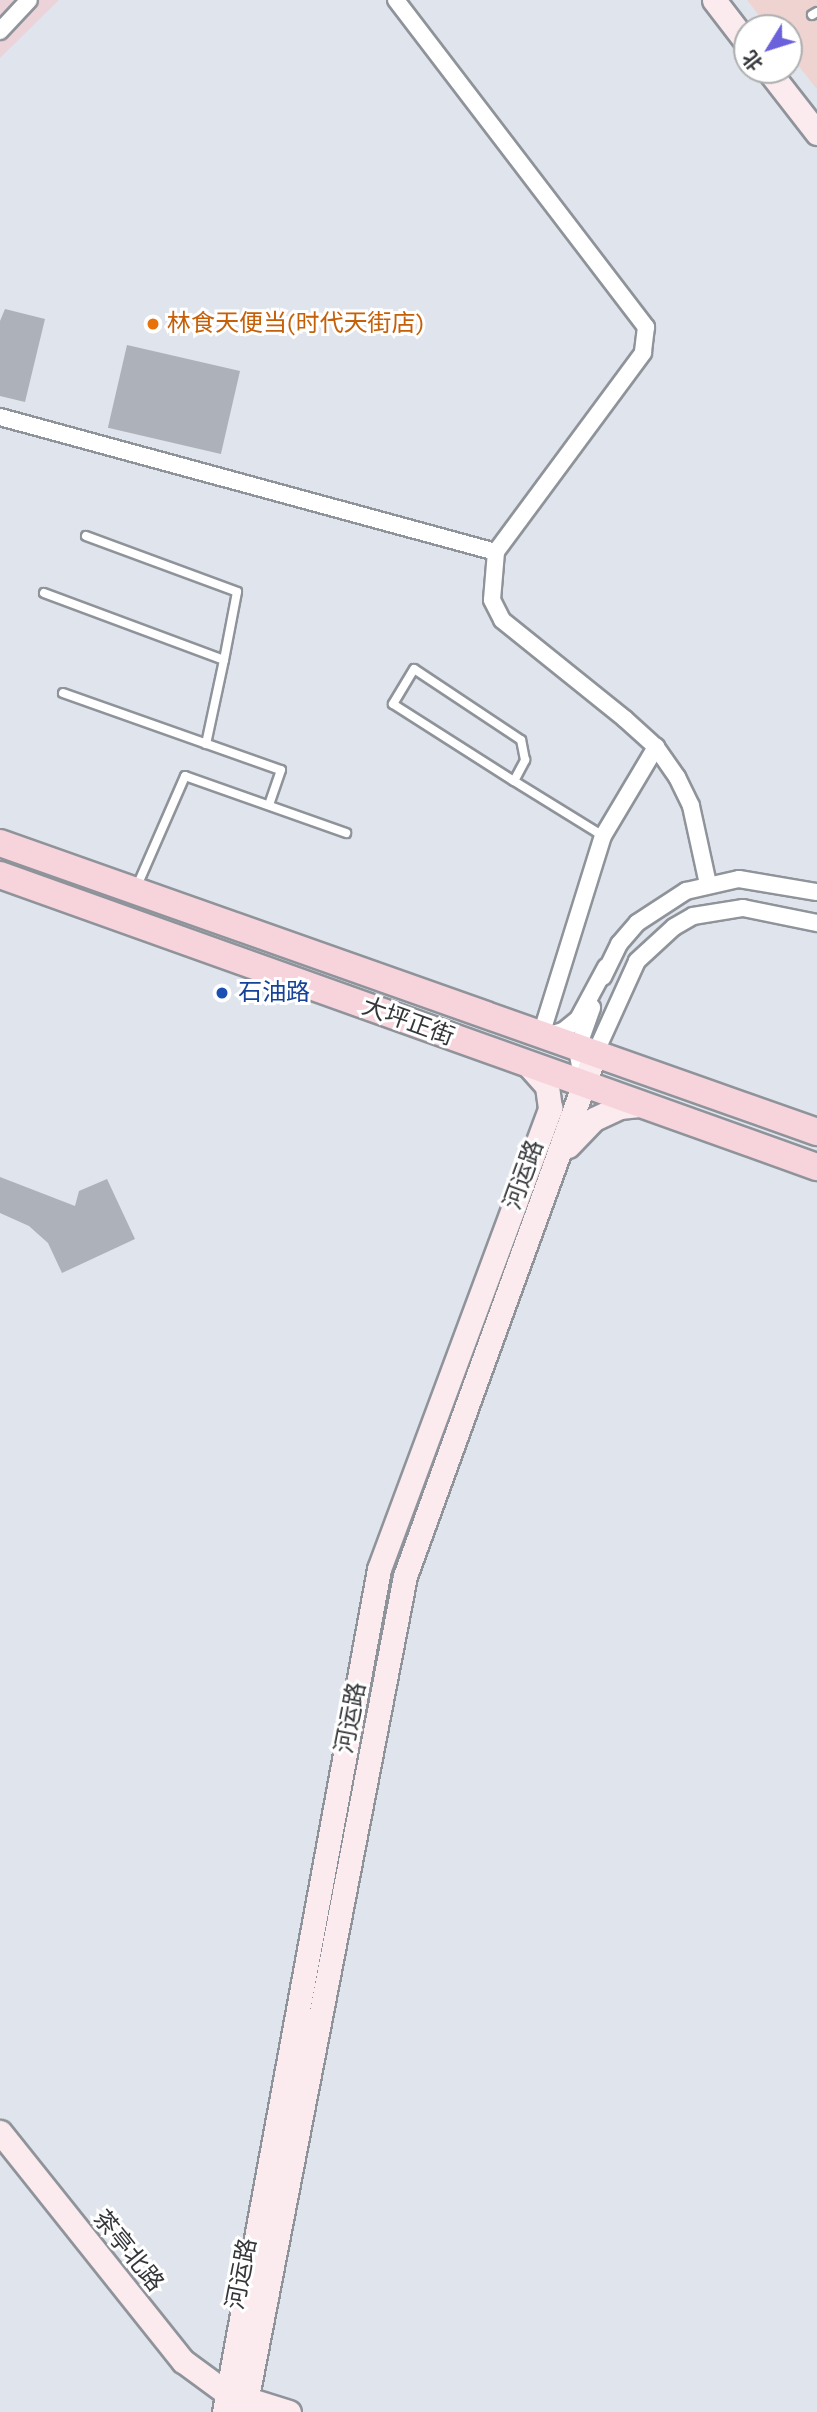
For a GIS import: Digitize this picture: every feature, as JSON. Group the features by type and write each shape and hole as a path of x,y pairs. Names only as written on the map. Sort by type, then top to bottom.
{"main road":[{"path":"714,0 733,25"},
{"path":"779,84 817,133"},
{"name":"大坪正街","path":"0,843 136,889 540,1038 817,1132"},
{"name":"大坪正街","path":"0,875 530,1067 817,1167"},
{"name":"河运路","path":"234,2404 405,1576 584,1086 585,1053"},
{"name":"河运路","path":"234,2404 379,1569 550,1108 547,1086 530,1067"},
{"path":"556,1163 594,1119 608,1111 639,1105"},
{"name":"茶亭北路","path":"0,2132 183,2361 234,2404 289,2412"}],"street":[{"path":"0,31 29,0"},
{"path":"396,0 646,327 643,353 496,552 492,600 502,621 656,747 691,806 708,884"},
{"path":"0,417 496,552"},
{"path":"540,1038 603,836 656,747"},
{"path":"540,1038 563,1031 578,1019 619,944 660,905 708,884 739,879 817,892"},
{"path":"585,1053 637,961 674,927 694,916 743,908 817,923"},
{"path":"585,1053 606,967"}],"lane":[{"path":"86,536 237,592 206,744"},
{"path":"44,593 224,660"},
{"path":"514,781 525,760 521,740 414,670 393,705 514,781 603,836"},
{"path":"63,693 281,770 268,805"},
{"path":"136,889 185,776 346,833"}],"shaded area":[{"path":"0,0 59,0 0,58"},
{"path":"747,0 817,0 817,89 803,72 803,14 758,14"}],"building":[{"path":"5,309 45,319 25,402 0,396 0,321"},
{"path":"127,345 240,371 221,454 108,428"},
{"path":"0,1177 75,1206 79,1191 107,1179 135,1239 62,1273 48,1243 29,1226 0,1213"}],"place":[{"name":"林食天便当(时代天街店)","path":"153,324"},
{"name":"石油路","path":"222,993"}]}
